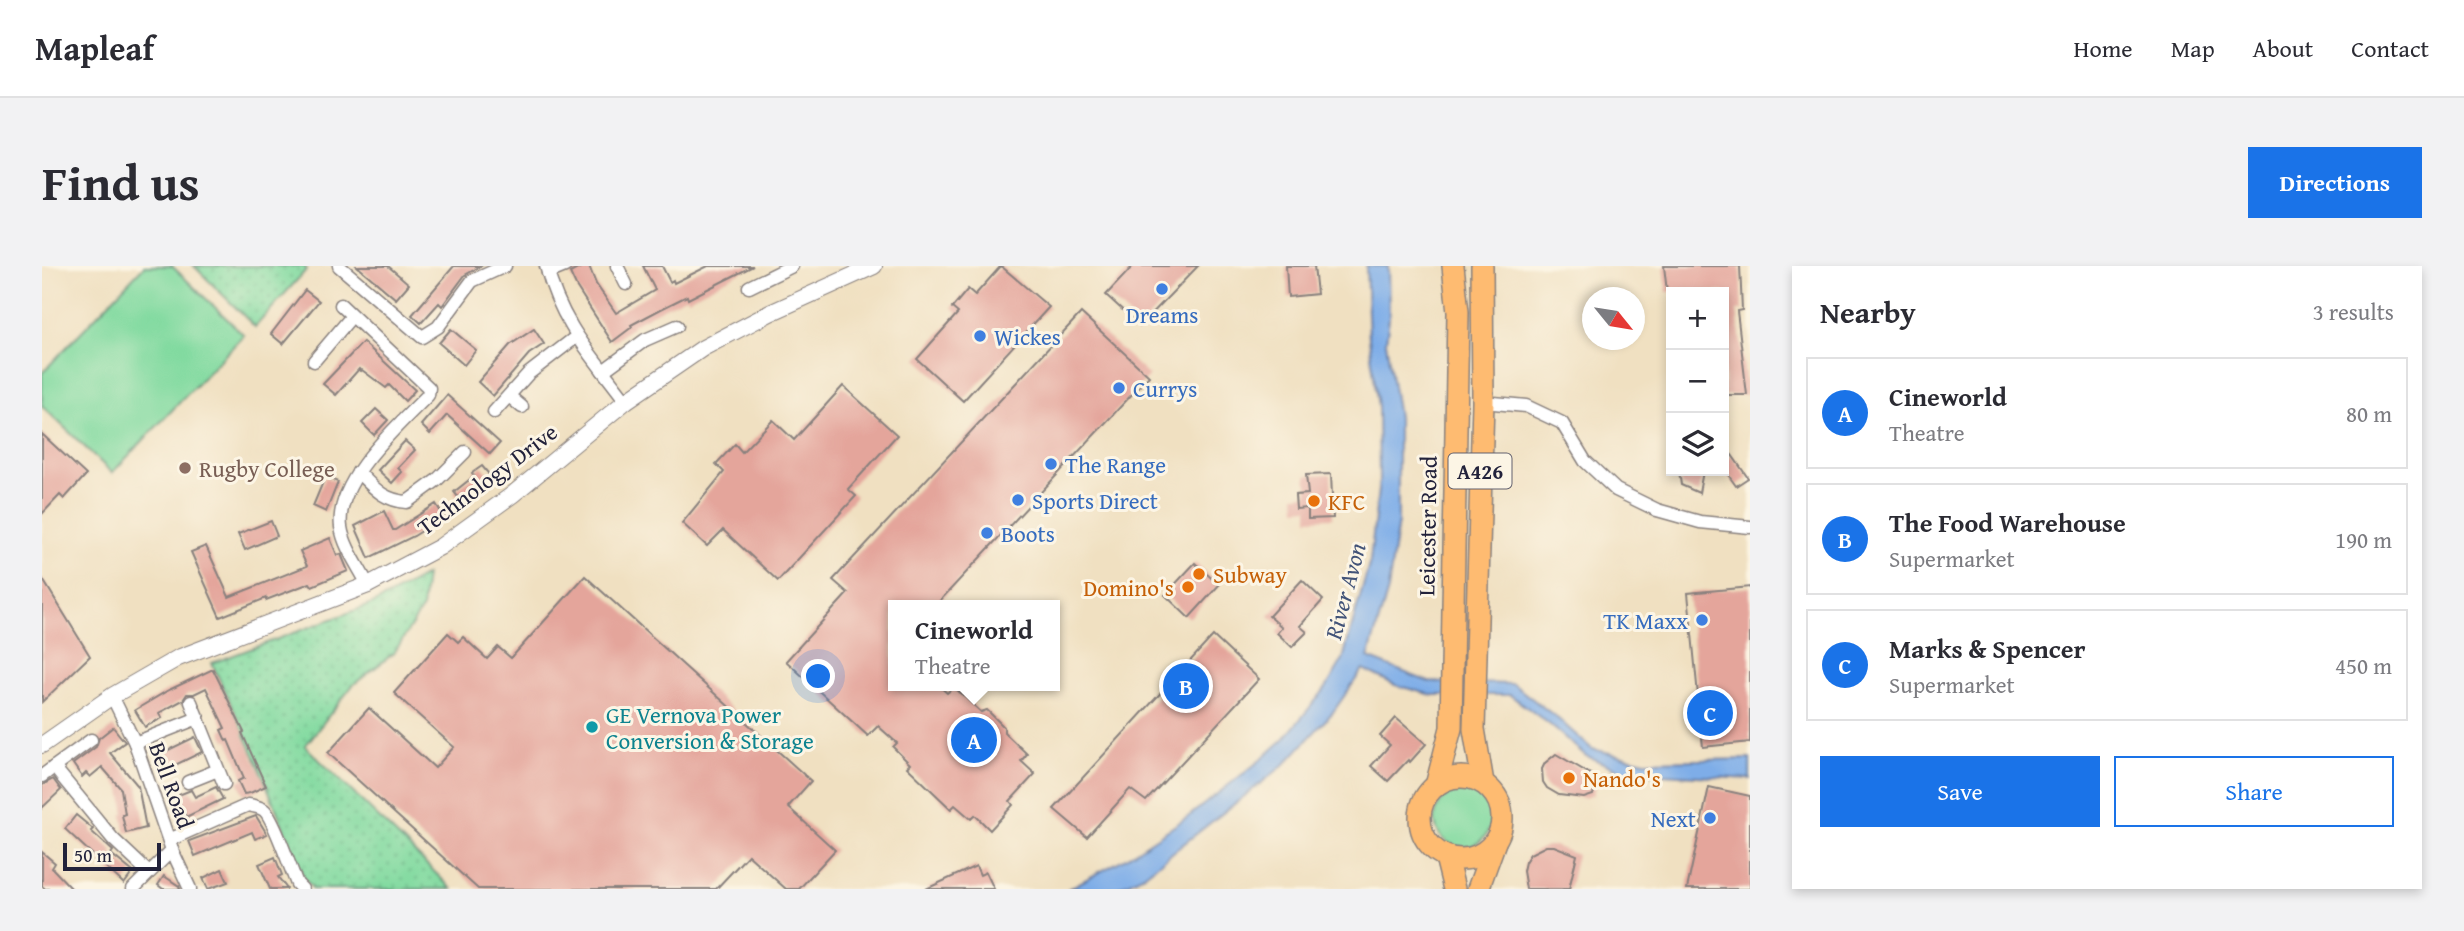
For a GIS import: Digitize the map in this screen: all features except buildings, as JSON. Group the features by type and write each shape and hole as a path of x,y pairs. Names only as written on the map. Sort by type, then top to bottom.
{"highway":[{"name":"Leicester Road","path":"1436,786 1451,728 1458,312 1453,266"},
{"path":"1458,312 1464,266"},
{"name":"A426","path":"1482,266 1483,401 1474,729 1483,783"},
{"path":"1478,889 1501,829 1499,803 1493,793 1483,783 1469,778 1453,778 1436,786 1423,803 1420,824 1428,843 1446,857 1469,859 1480,855 1495,842"},
{"path":"1446,857 1454,889"}],"street":[{"path":"339,266 422,337 438,327 472,281 505,266"},
{"path":"565,266 547,269 558,303 576,337 626,401"},
{"path":"617,266 626,284"},
{"path":"749,287 777,269 792,266"},
{"name":"Technology Drive","path":"42,745 112,696 178,658 368,585 440,547 491,510 626,401 703,348 770,313 874,266"},
{"path":"341,305 429,388 428,395 358,472 343,502 341,526 345,541 368,585"},
{"path":"314,361 352,316"},
{"path":"603,372 645,340 677,326"},
{"path":"494,412 528,374 576,337"},
{"path":"509,396 522,407"},
{"path":"1483,401 1526,406 1562,423 1585,461 1616,490 1657,510 1700,522 1750,527"},
{"path":"358,472 374,489 391,500 407,502 437,480 465,452"},
{"name":"Bell Road","path":"112,696 135,743 171,845 190,889"},
{"path":"191,702 224,784"},
{"path":"135,743 198,719"},
{"path":"42,776 91,740"},
{"path":"54,766 113,839 148,872"},
{"path":"188,782 218,770"},
{"path":"132,889 171,845 248,806 262,808 271,818 297,884 302,889"}],"green space":[{"path":"144,266 172,266 244,335 112,473 42,406 42,373"},
{"path":"194,266 304,266 307,269 255,327"},
{"path":"426,575 422,609 394,653 353,685 305,746 452,889 313,889 304,878 258,764 212,663 375,603"},
{"path":"1457,791 1469,791 1479,795 1487,803 1491,819 1487,835 1479,843 1469,847 1457,847 1447,843 1439,835 1435,825 1435,813 1439,803 1447,795"}],"water":[{"path":"1366,266 1388,266 1389,318 1386,342 1398,417 1398,522 1388,590 1368,658 1429,682 1513,684 1592,749 1645,761 1750,759 1750,779 1625,772 1586,756 1510,695 1432,695 1395,685 1363,669 1333,712 1284,765 1144,875 1116,889 1068,889 1124,859 1189,816 1258,762 1284,739 1326,688 1343,659 1370,561 1379,481 1378,407 1369,339"}],"place":[{"name":"Dreams","path":"1162,289"},
{"name":"Wickes","path":"980,336"},
{"name":"Currys","path":"1119,388"},
{"name":"The Range","path":"1051,464"},
{"name":"Rugby College","path":"185,468"},
{"name":"Sports Direct","path":"1018,500"},
{"name":"KFC","path":"1314,501"},
{"name":"Boots","path":"987,533"},
{"name":"Subway","path":"1199,574"},
{"name":"Domino's","path":"1188,587"},
{"name":"TK Maxx","path":"1702,620"},
{"name":"The Food Warehouse","path":"1186,686"},
{"name":"Marks & Spencer","path":"1710,713"},
{"name":"GE Vernova Power Conversion & Storage","path":"592,727"},
{"name":"Cineworld","path":"974,740"},
{"name":"Nando's","path":"1569,778"},
{"name":"Next","path":"1710,818"}],"water label":[{"name":"River Avon","path":"1345,591"}]}
